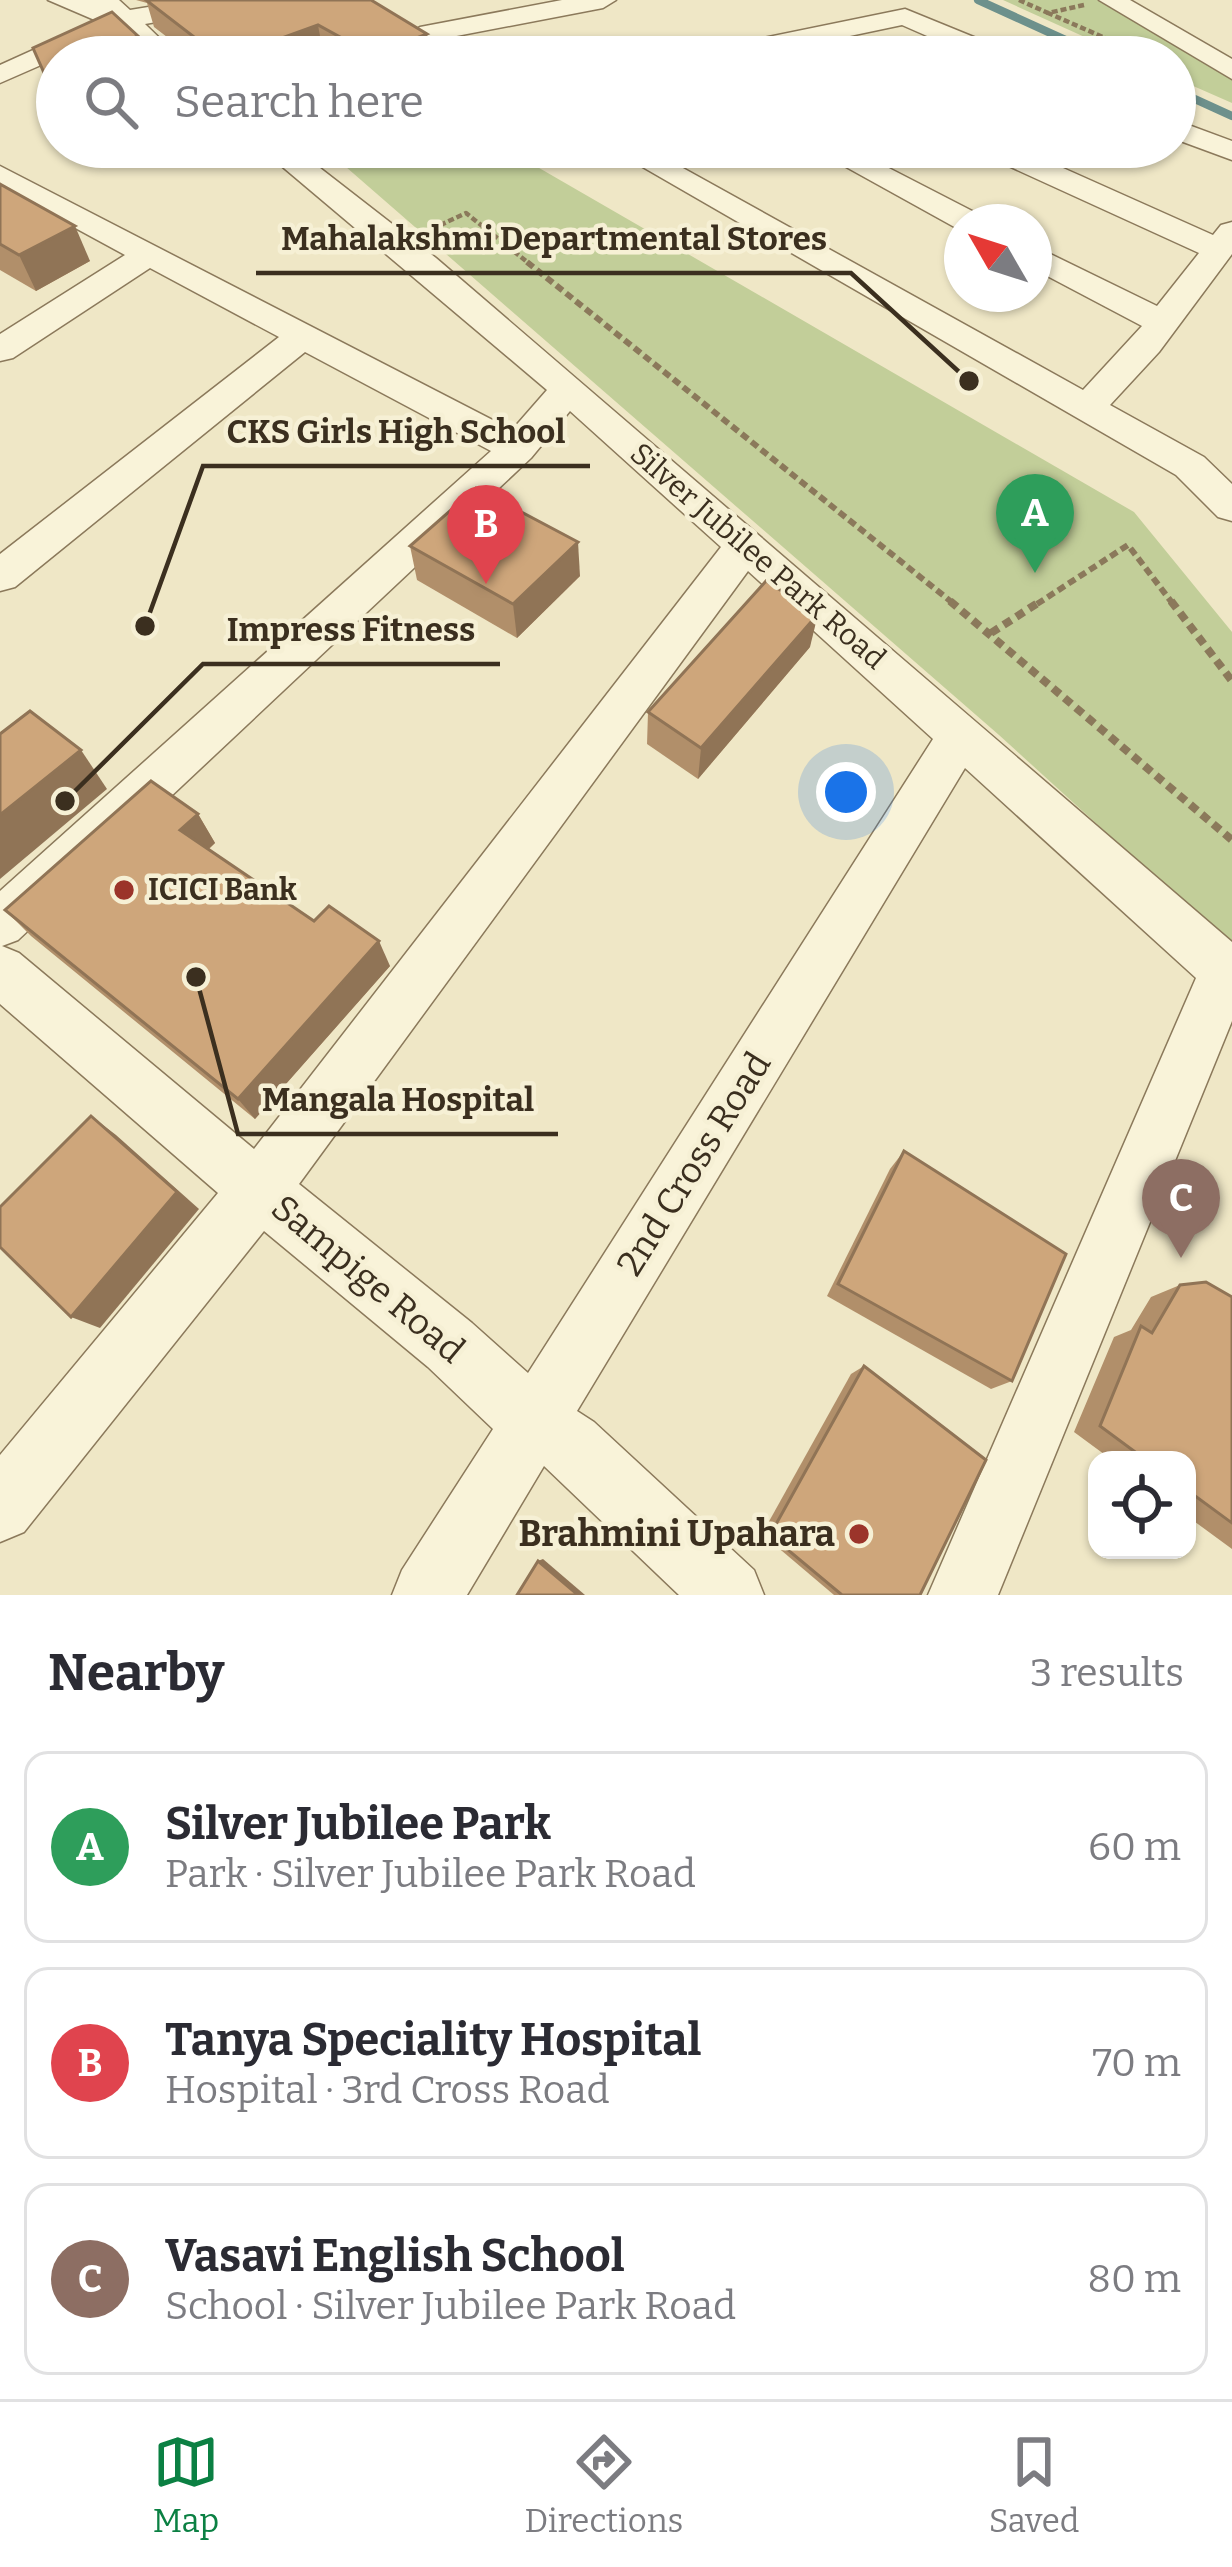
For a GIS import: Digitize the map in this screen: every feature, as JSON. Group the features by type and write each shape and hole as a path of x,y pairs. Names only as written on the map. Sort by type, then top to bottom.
{"street":[{"path":"61,0 113,10 236,0"},
{"path":"422,36 409,29 603,0"},
{"path":"870,0 950,36"},
{"path":"1099,2 1165,36"},
{"path":"113,10 142,36"},
{"path":"67,36 113,10"},
{"path":"810,36 905,16"},
{"path":"1196,52 1232,71"},
{"path":"1,73 36,53"},
{"path":"1196,137 1232,151"},
{"name":"Silver Jubilee Park Road","path":"301,168 424,265 568,389 1229,973"},
{"path":"661,168 1190,466 1232,507"},
{"path":"865,168 944,209"},
{"path":"1044,168 1225,241 1163,323 1087,408"},
{"path":"4,182 517,448"},
{"path":"0,350 146,256"},
{"path":"1052,265 1163,323"},
{"path":"0,576 304,335"},
{"path":"0,924 517,448 568,389"},
{"path":"0,1508 260,1189 745,545"},
{"name":"2nd Cross Road","path":"427,1595 962,734"},
{"name":"Sampige Road","path":"0,970 450,1346 533,1422 571,1445 729,1595"},
{"path":"963,1595 1229,973"}],"path":[{"path":"1019,0 1100,36"},
{"path":"1048,13 1099,2"},
{"path":"434,232 434,224 466,213 991,633 1232,840"},
{"path":"991,633 1128,545 1232,681"}],"green space":[{"path":"1003,0 1100,0 1160,36 1083,36"},
{"path":"1196,57 1232,79 1232,103 1196,87"},
{"path":"347,168 539,168 1134,512 1232,632 1232,947 999,735"}],"building":[{"path":"146,0 371,0 427,34 338,36 318,25 287,36 193,36"},
{"path":"112,12 138,36 59,36"},
{"path":"0,184 75,226 19,255 0,244"},
{"path":"476,488 578,542 513,604 410,546"},
{"path":"766,581 818,614 701,748 648,712"},
{"path":"30,711 81,750 0,815 0,734"},
{"path":"151,781 198,814 180,830 314,921 329,906 379,941 238,1099 5,910"},
{"path":"91,1116 177,1192 71,1317 0,1247 0,1207"},
{"path":"904,1151 1066,1254 1012,1381 838,1284"},
{"path":"1206,1282 1232,1297 1232,1523 1196,1497 1196,1451 1134,1451 1100,1426 1141,1326 1152,1333 1180,1285"},
{"path":"864,1366 986,1460 920,1595 842,1595 770,1535"},
{"path":"538,1561 578,1595 517,1595"}],"waterway":[{"path":"978,0 1057,36"},
{"path":"1196,100 1232,116"}],"place":[{"name":"Mahalakshmi Departmental Stores","path":"969,381"},
{"name":"Silver Jubilee Park","path":"1035,573"},
{"name":"Tanya Speciality Hospital","path":"486,584"},
{"name":"CKS Girls High School","path":"145,626"},
{"name":"Impress Fitness","path":"65,801"},
{"name":"ICICI Bank","path":"124,890"},
{"name":"Mangala Hospital","path":"196,977"},
{"name":"Vasavi English School","path":"1181,1258"},
{"name":"Brahmini Upahara","path":"859,1534"}]}
